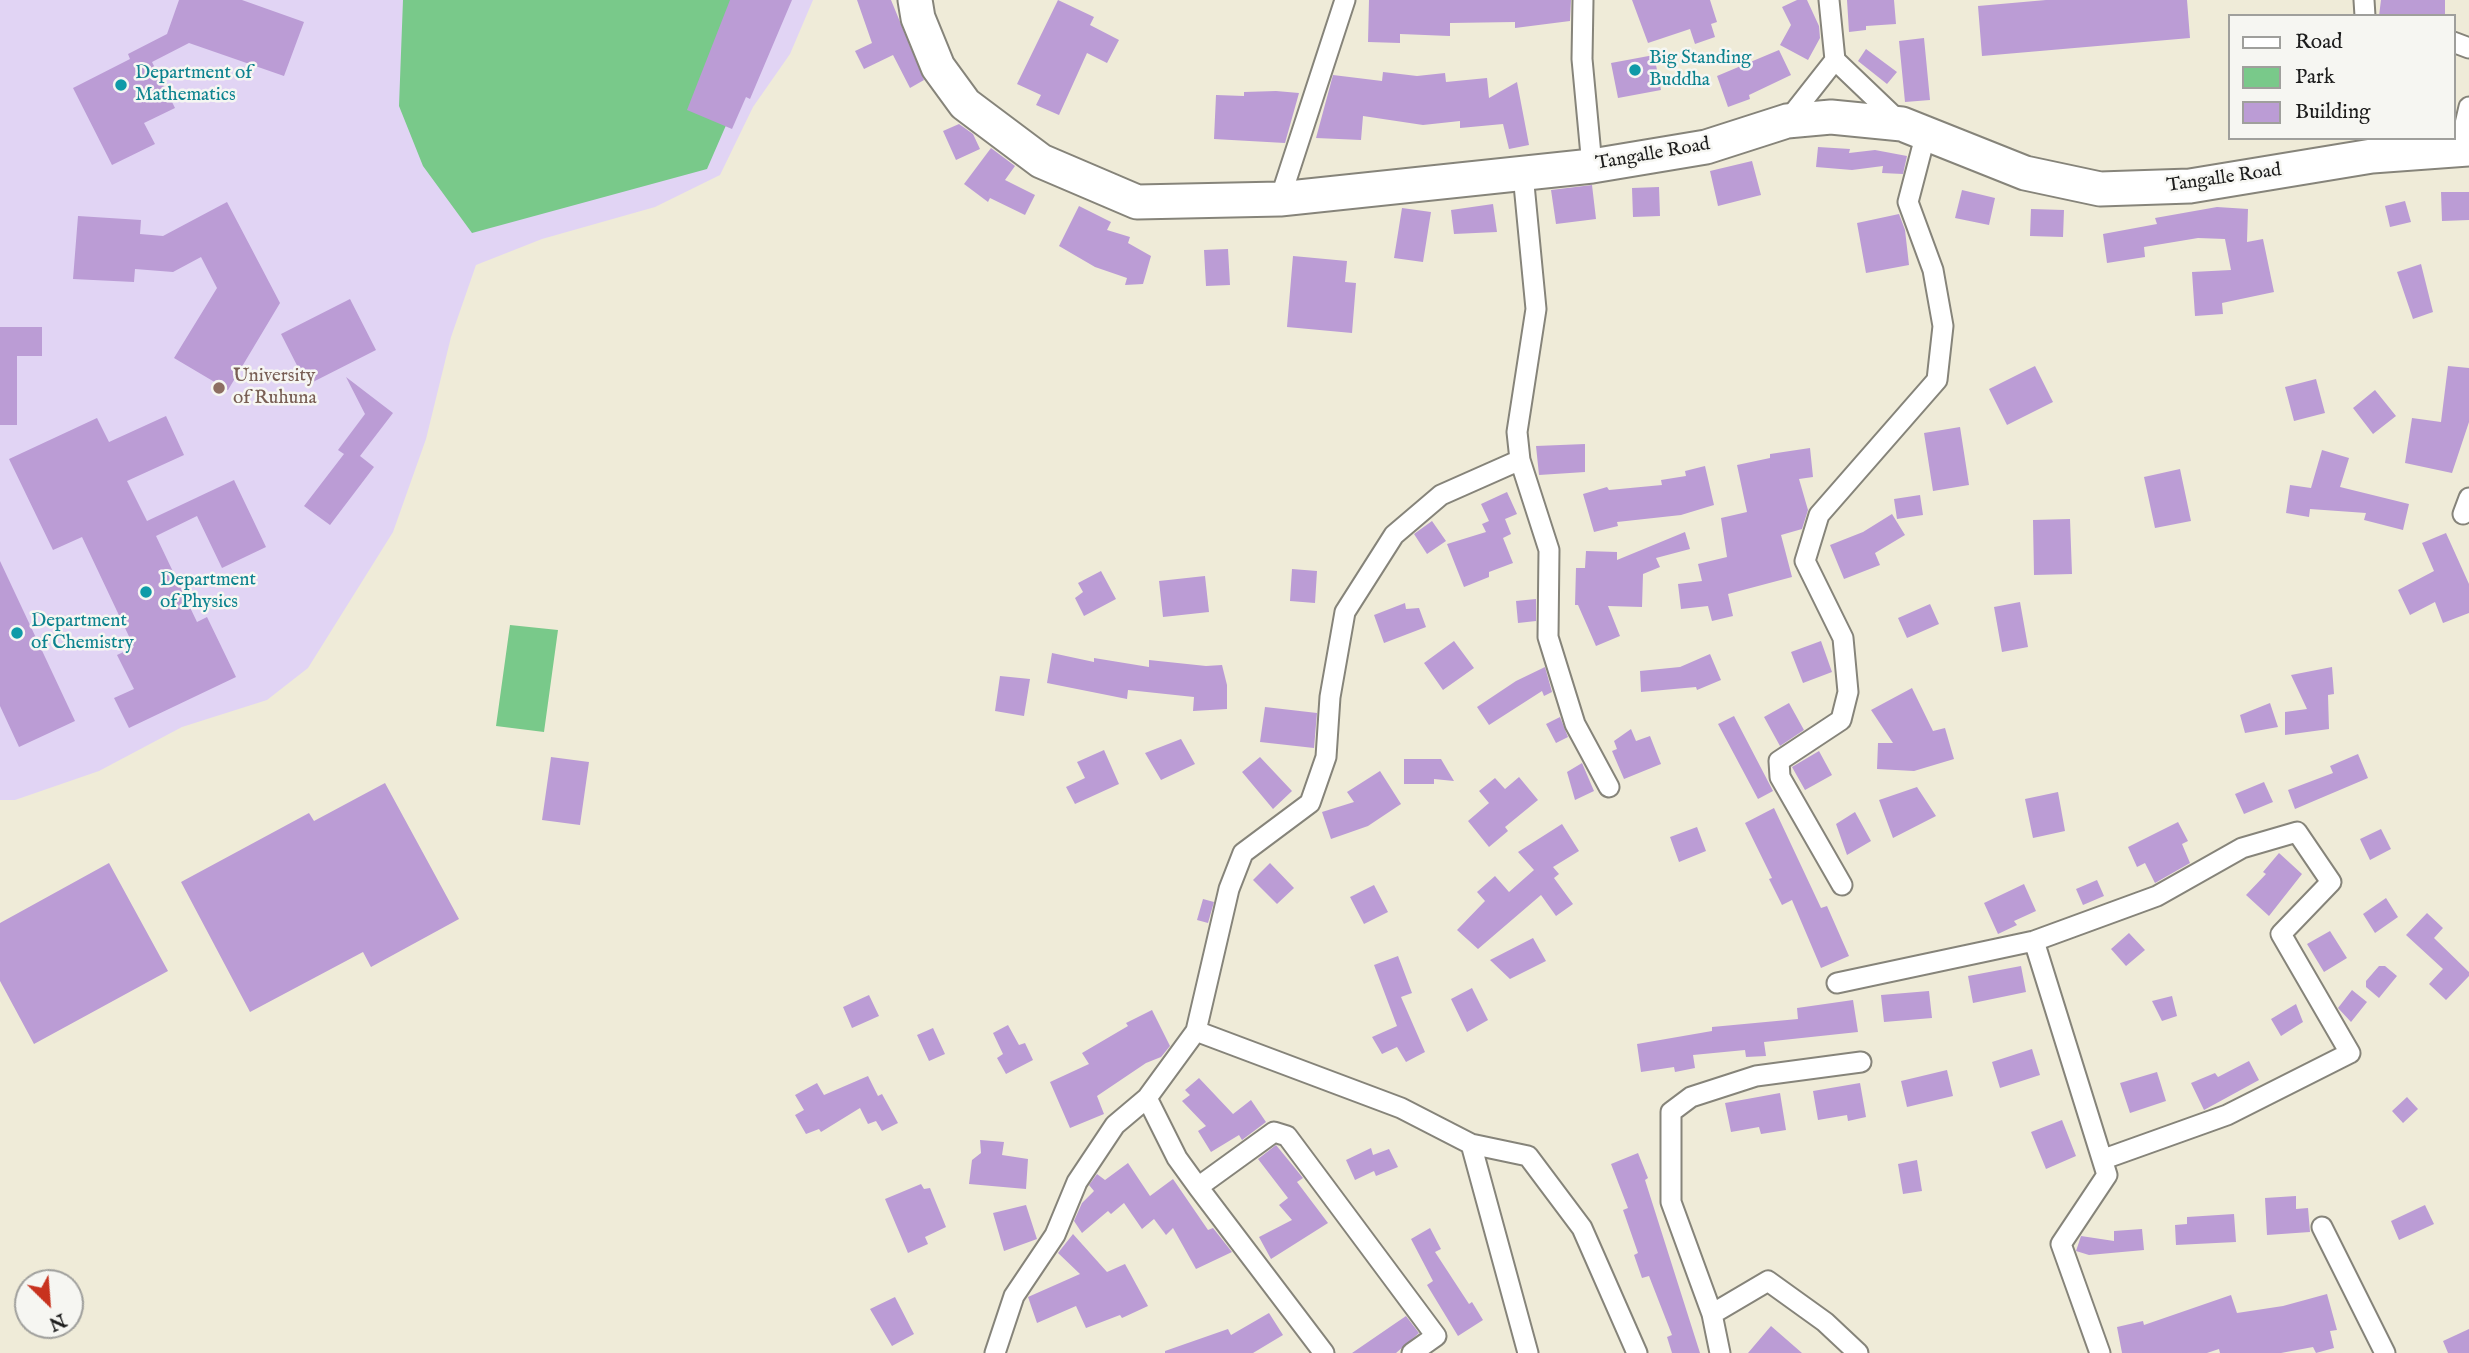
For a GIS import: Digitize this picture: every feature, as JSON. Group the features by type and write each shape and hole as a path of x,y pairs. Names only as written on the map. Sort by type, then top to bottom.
{"highway":[{"name":"Tangalle Road","path":"915,0 918,18 938,67 965,104 1041,161 1137,202 1280,199 1592,166 1706,147 1787,121 1831,117 1914,128 2025,173 2100,189 2190,186 2372,156 2464,150"}],"street":[{"path":"1280,199 1345,0"},
{"path":"1583,0 1581,59 1592,166"},
{"path":"1829,0 1835,60 1914,128 1908,202 1933,270 1944,326 1937,380 1819,515 1805,561 1843,638 1848,692 1841,720 1779,761 1780,777 1842,885"},
{"path":"1787,121 1835,60"},
{"path":"2464,150 2469,107"},
{"path":"1523,174 1536,309 1517,432 1520,460 1549,550 1548,637 1575,724 1609,787"},
{"path":"995,1353 1014,1296 1055,1235 1076,1182 1115,1125 1147,1098 1196,1031 1229,889 1243,853 1310,803 1326,757 1329,697 1345,612 1394,535 1441,495 1520,460"},
{"path":"1837,983 2034,941 2157,896 2242,848 2297,832 2331,882 2281,934 2350,1053 2227,1115 2104,1159"},
{"path":"2034,941 2107,1175 2061,1244 2100,1353"},
{"path":"1196,1031 1401,1108 1471,1144 1528,1156 1582,1228 1637,1353"},
{"path":"1729,1353 1719,1344 1712,1314 1671,1202 1671,1112 1691,1097 1756,1076 1861,1062"},
{"path":"1147,1098 1177,1158 1324,1353"},
{"path":"1198,1187 1274,1132 1287,1136 1436,1336 1412,1353"},
{"path":"1471,1144 1528,1353"},
{"path":"2322,1227 2385,1353"},
{"path":"1712,1314 1768,1281 1825,1322 1858,1353"}],"shaded area":[{"name":"University of Ruhuna","path":"0,0 813,0 790,54 753,107 720,175 655,207 542,239 476,265 451,337 426,439 393,532 308,668 267,700 182,727 99,771 15,800 0,800"}],"green space":[{"path":"403,0 775,0 757,54 707,169 472,233 423,166 399,106"},
{"path":"510,625 558,630 544,732 496,726"}],"building":[{"name":"Department of Mathematics","path":"179,0 242,0 304,22 284,76 189,43 152,62 175,108 144,123 155,144 112,165 73,88 130,59 128,54 167,34"},
{"path":"730,0 792,0 750,99 746,97 732,129 687,110"},
{"path":"857,0 891,0 924,80 910,88 893,55 864,69 855,51 872,43"},
{"path":"1058,0 1094,17 1090,25 1119,40 1107,63 1087,53 1059,115 1036,105 1041,95 1017,84"},
{"path":"1369,0 1571,0 1570,21 1515,28 1515,22 1450,23 1450,36 1400,34 1400,43 1368,42"},
{"path":"1632,0 1710,0 1717,22 1711,24 1715,37 1695,44 1690,29 1648,43"},
{"path":"1797,0 1807,0 1819,26 1820,38 1808,60 1780,45 1791,25 1782,7"},
{"path":"1847,0 1894,0 1896,24 1866,26 1866,30 1849,32"},
{"path":"2046,0 2187,0 2190,38 1982,56 1978,6"},
{"path":"2381,0 2445,0 2445,14 2379,14"},
{"path":"1924,38 1930,100 1905,102 1899,41"},
{"path":"1866,49 1897,72 1887,84 1858,61"},
{"path":"1779,50 1791,75 1749,95 1750,99 1728,107 1717,76"},
{"path":"1654,55 1661,90 1618,98 1611,63"},
{"path":"1383,72 1417,76 1445,73 1446,82 1487,78 1489,98 1517,82 1529,145 1509,149 1503,124 1460,128 1460,121 1423,125 1363,116 1361,140 1316,138 1333,75 1382,81"},
{"path":"1244,92 1299,93 1285,143 1214,139 1216,95 1244,96"},
{"path":"959,124 973,134 980,149 956,160 943,131"},
{"path":"1818,147 1850,149 1849,153 1875,150 1907,156 1903,174 1882,173 1883,166 1852,170 1816,167"},
{"path":"991,148 1015,166 1005,180 1035,195 1025,215 990,198 988,202 964,184"},
{"path":"1752,161 1761,195 1718,206 1710,171"},
{"path":"1592,185 1596,219 1556,224 1551,190"},
{"path":"1659,187 1660,216 1633,217 1632,188"},
{"path":"1962,190 1995,198 1989,225 1955,218"},
{"path":"2441,192 2469,192 2469,220 2442,221"},
{"path":"2405,201 2411,222 2390,227 2385,206"},
{"path":"227,202 280,303 228,390 174,358 217,288 201,257 173,272 135,269 134,282 73,279 78,216 141,220 140,234 163,236"},
{"path":"1493,204 1497,232 1454,234 1451,210"},
{"path":"1079,206 1111,222 1107,230 1130,237 1128,243 1151,256 1143,284 1125,285 1127,278 1095,267 1059,246"},
{"path":"2217,207 2248,209 2247,242 2263,239 2274,292 2222,303 2223,314 2195,316 2192,272 2231,270 2225,239 2198,238 2144,247 2145,257 2107,263 2103,234 2157,224 2155,218"},
{"path":"1402,208 1431,212 1423,262 1394,258"},
{"path":"2031,209 2064,210 2063,237 2030,236"},
{"path":"1899,214 1905,230 1909,265 1866,273 1857,223"},
{"path":"1228,249 1230,285 1206,286 1204,250"},
{"path":"1293,256 1347,261 1345,282 1356,283 1352,333 1287,327"},
{"path":"2421,264 2433,312 2413,319 2397,272"},
{"path":"350,299 376,350 307,385 281,334"},
{"path":"0,327 42,327 42,356 17,356 17,425 0,425"},
{"path":"2035,366 2053,402 2007,425 1989,389"},
{"path":"2448,366 2469,368 2469,422 2452,473 2405,463 2412,418 2441,422"},
{"path":"346,377 393,413 360,456 374,467 330,525 304,506 344,454 338,450 365,414"},
{"path":"2316,379 2325,413 2294,421 2285,387"},
{"path":"2375,390 2396,416 2373,434 2353,408"},
{"name":"Department of Physics","path":"166,416 184,455 127,481 147,521 234,480 266,547 222,568 197,516 156,536 197,622 207,617 236,677 129,728 114,698 134,689 117,655 134,647 82,537 53,550 9,459 97,418 109,442"},
{"path":"1960,427 1969,485 1933,491 1924,433"},
{"path":"1585,444 1585,472 1539,475 1536,446"},
{"path":"1810,448 1813,477 1799,479 1808,510 1802,529 1781,535 1792,577 1728,594 1733,616 1712,621 1708,606 1681,609 1678,584 1702,581 1698,564 1727,557 1721,518 1747,512 1737,465 1770,458 1770,454"},
{"path":"2322,450 2349,458 2340,487 2409,504 2403,530 2364,520 2366,513 2310,509 2309,517 2286,513 2290,485 2311,488"},
{"path":"1705,466 1714,505 1681,515 1617,522 1618,526 1594,532 1583,494 1607,487 1609,490 1662,485 1661,480 1686,476 1685,471"},
{"path":"2180,469 2191,521 2155,528 2144,477"},
{"path":"1507,492 1517,514 1505,519 1511,534 1503,538 1513,563 1489,572 1489,577 1464,587 1447,544 1486,532 1482,524 1489,521 1481,504"},
{"path":"1920,495 1923,515 1897,519 1894,499"},
{"path":"1892,514 1905,535 1875,553 1880,565 1844,579 1830,545 1863,532"},
{"path":"2070,519 2072,574 2034,575 2033,520"},
{"path":"1432,521 1446,541 1427,554 1414,534"},
{"path":"1685,532 1690,549 1656,558 1660,567 1643,574 1642,607 1608,606 1620,636 1596,646 1578,605 1575,605 1576,568 1585,568 1586,551 1617,552 1617,560"},
{"path":"2446,533 2469,584 2469,613 2443,623 2435,602 2410,615 2398,590 2434,571 2422,543"},
{"name":"Department of Chemistry","path":"0,561 75,721 19,747 0,706"},
{"path":"1292,569 1317,571 1315,603 1290,601"},
{"path":"1101,571 1116,599 1084,616 1075,598 1083,592 1078,583"},
{"path":"1205,576 1209,612 1163,617 1159,581"},
{"path":"1536,599 1536,621 1518,623 1516,601"},
{"path":"2020,602 2028,647 2002,652 1994,607"},
{"path":"1405,603 1406,609 1419,608 1426,627 1384,643 1374,615"},
{"path":"1930,604 1939,624 1907,638 1898,618"},
{"path":"1454,641 1474,668 1443,690 1424,663"},
{"path":"1821,641 1832,672 1803,683 1791,652"},
{"path":"1052,653 1094,662 1094,658 1149,667 1149,660 1222,665 1227,685 1227,709 1193,711 1194,697 1128,690 1127,699 1047,683"},
{"path":"1710,654 1721,680 1697,690 1696,687 1641,692 1640,671 1680,667"},
{"path":"1545,667 1552,692 1544,696 1542,691 1489,725 1477,707 1516,681"},
{"path":"2332,667 2334,694 2328,695 2329,729 2285,735 2285,712 2307,709 2291,675"},
{"path":"1000,676 1030,679 1024,716 995,711"},
{"path":"1912,688 1933,731 1945,728 1954,759 1914,771 1877,769 1878,743 1893,743 1871,710"},
{"path":"1789,703 1804,730 1780,746 1764,717"},
{"path":"2270,703 2278,727 2245,733 2240,715"},
{"path":"1265,707 1317,713 1314,748 1260,742"},
{"path":"1734,716 1773,791 1758,799 1718,724"},
{"path":"1560,717 1568,737 1556,743 1546,724"},
{"path":"1631,729 1636,741 1650,736 1661,764 1624,779 1612,751 1617,749 1614,741"},
{"path":"1181,739 1195,764 1161,780 1145,753"},
{"path":"1104,750 1119,784 1075,804 1066,787 1085,778 1077,762"},
{"path":"1819,751 1832,775 1805,790 1792,767"},
{"path":"2358,754 2368,778 2295,809 2288,790 2333,773 2330,766"},
{"path":"551,757 589,762 580,825 542,820"},
{"path":"1260,757 1292,791 1273,809 1242,772"},
{"path":"1404,759 1441,759 1454,781 1434,779 1434,784 1404,784"},
{"path":"1582,763 1594,791 1575,800 1567,772"},
{"path":"1380,771 1401,804 1368,826 1331,839 1322,812 1354,802 1347,792"},
{"path":"1519,777 1538,800 1505,827 1508,831 1489,847 1468,821 1489,803 1479,791 1495,778 1505,789"},
{"path":"2264,782 2273,802 2244,814 2235,794"},
{"path":"385,783 459,919 371,967 363,952 250,1012 181,882 309,813 314,821"},
{"path":"1917,787 1936,816 1893,838 1879,800"},
{"path":"2058,792 2065,831 2033,838 2025,799"},
{"path":"1774,808 1821,908 1827,906 1849,956 1821,968 1792,900 1782,905 1745,823"},
{"path":"1855,812 1871,841 1847,855 1836,824"},
{"path":"2178,822 2188,841 2182,844 2190,863 2155,883 2145,863 2137,867 2128,847"},
{"path":"1562,824 1579,851 1553,867 1559,874 1554,878 1573,904 1556,916 1541,895 1478,949 1457,930 1485,901 1477,892 1495,876 1509,892 1534,870 1518,852"},
{"path":"1697,827 1706,851 1679,862 1670,837"},
{"path":"2381,829 2391,849 2370,860 2360,839"},
{"path":"2279,853 2302,874 2269,916 2246,895 2266,874 2263,872"},
{"path":"109,863 168,971 34,1044 0,981 0,923"},
{"path":"1270,863 1294,888 1277,904 1253,880"},
{"path":"2097,880 2104,896 2083,905 2076,889"},
{"path":"2024,884 2036,911 2014,921 2017,925 1998,934 1984,903"},
{"path":"1374,885 1388,912 1364,924 1350,897"},
{"path":"2386,898 2398,917 2375,933 2363,914"},
{"path":"1203,899 1214,902 1208,923 1197,920"},
{"path":"2427,913 2443,928 2434,938 2469,972 2469,976 2446,1000 2429,984 2443,969 2406,935"},
{"path":"2330,931 2347,958 2324,972 2307,944"},
{"path":"2129,933 2145,950 2126,966 2111,949"},
{"path":"1533,938 1546,961 1510,979 1490,960"},
{"path":"1398,956 1412,993 1401,997 1425,1052 1406,1062 1397,1047 1382,1054 1372,1037 1397,1026 1374,965"},
{"path":"2021,966 2026,992 1973,1003 1968,976"},
{"path":"2379,966 2385,966 2397,976 2379,998 2366,987 2366,981"},
{"path":"1472,988 1488,1020 1467,1032 1451,999"},
{"path":"2352,990 2367,1002 2351,1022 2338,1008"},
{"path":"1929,991 1932,1018 1884,1022 1881,995"},
{"path":"869,995 879,1016 852,1028 843,1007"},
{"path":"2172,996 2177,1016 2162,1021 2152,1001"},
{"path":"1853,1000 1858,1032 1764,1042 1766,1056 1746,1057 1745,1050 1693,1055 1695,1068 1675,1072 1674,1067 1641,1072 1637,1044 1712,1031 1712,1027 1798,1019 1797,1008"},
{"path":"2296,1004 2303,1022 2281,1036 2271,1019"},
{"path":"1152,1010 1170,1046 1161,1057 1146,1063 1097,1096 1104,1114 1070,1128 1050,1082 1089,1064 1082,1053 1128,1026 1126,1023"},
{"path":"1008,1025 1019,1045 1025,1043 1033,1060 1006,1074 997,1058 1003,1054 993,1033"},
{"path":"933,1028 945,1054 929,1061 917,1035"},
{"path":"2032,1049 2040,1075 2000,1088 1992,1062"},
{"path":"2249,1061 2259,1080 2204,1110 2191,1083 2215,1073 2218,1077"},
{"path":"1947,1070 1953,1096 1907,1107 1901,1081"},
{"path":"2157,1072 2166,1101 2130,1113 2120,1083"},
{"path":"868,1076 878,1096 882,1094 898,1123 882,1131 876,1121 868,1124 860,1108 821,1132 819,1129 806,1134 795,1115 804,1110 795,1095 817,1083 824,1095"},
{"path":"1199,1078 1233,1114 1251,1100 1266,1122 1242,1140 1239,1135 1211,1152 1198,1131 1206,1126 1182,1101 1190,1095 1185,1090"},
{"path":"1860,1083 1866,1117 1848,1121 1847,1115 1818,1120 1813,1091"},
{"path":"1780,1093 1786,1130 1761,1134 1759,1127 1731,1132 1725,1103"},
{"path":"2407,1097 2418,1109 2403,1123 2392,1111"},
{"path":"2062,1120 2076,1156 2046,1169 2031,1132"},
{"path":"980,1140 1004,1142 1002,1155 1028,1159 1026,1189 969,1184 972,1160 981,1153"},
{"path":"1276,1145 1303,1178 1297,1182 1328,1223 1271,1259 1259,1237 1292,1220 1279,1205 1288,1198 1258,1159"},
{"path":"1371,1148 1373,1155 1389,1149 1398,1167 1376,1176 1374,1171 1355,1180 1346,1160"},
{"path":"1638,1153 1648,1178 1645,1180 1700,1353 1672,1353 1667,1337 1672,1335 1649,1276 1642,1278 1634,1255 1638,1253 1623,1210 1628,1208 1611,1164"},
{"path":"1917,1160 1922,1191 1903,1194 1898,1164"},
{"path":"1128,1163 1150,1196 1173,1179 1208,1230 1213,1228 1232,1252 1196,1269 1173,1228 1166,1235 1154,1219 1142,1229 1124,1203 1111,1214 1108,1211 1082,1233 1074,1221 1082,1203 1094,1191 1089,1185 1097,1174 1105,1180"},
{"path":"921,1184 924,1189 930,1188 946,1227 925,1237 928,1244 908,1253 885,1199"},
{"path":"2296,1196 2296,1209 2308,1208 2310,1232 2267,1235 2265,1198"},
{"path":"1026,1205 1037,1239 1004,1251 993,1213"},
{"path":"2425,1205 2434,1224 2399,1240 2391,1221"},
{"path":"2234,1214 2236,1242 2176,1245 2175,1225 2187,1224 2187,1217"},
{"path":"1430,1228 1441,1249 1435,1252 1469,1304 1472,1302 1483,1320 1458,1336 1427,1285 1433,1281 1411,1239"},
{"path":"2142,1229 2144,1250 2089,1255 2076,1251 2081,1236 2114,1241 2114,1231"},
{"path":"1073,1234 1107,1272 1125,1264 1148,1306 1122,1318 1120,1315 1086,1328 1076,1306 1037,1323 1028,1297 1080,1274 1058,1253"},
{"path":"2327,1294 2337,1330 2330,1331 2334,1348 2316,1353 2313,1347 2281,1353 2220,1353 2219,1349 2207,1353 2122,1353 2117,1327 2143,1321 2144,1325 2231,1295 2237,1313 2283,1306"},
{"path":"895,1297 914,1334 892,1346 870,1309"},
{"path":"1269,1313 1283,1335 1253,1353 1165,1353 1228,1329 1231,1335"},
{"path":"1406,1316 1419,1333 1396,1353 1352,1353"},
{"path":"1771,1326 1802,1353 1748,1353"},
{"path":"2469,1329 2469,1353 2448,1353 2443,1341"}],"place":[{"name":"Big Standing Buddha","path":"1635,70"},
{"name":"Department of Mathematics","path":"121,85"},
{"name":"University of Ruhuna","path":"219,388"},
{"name":"Department of Physics","path":"146,592"},
{"name":"Department of Chemistry","path":"17,633"}]}
